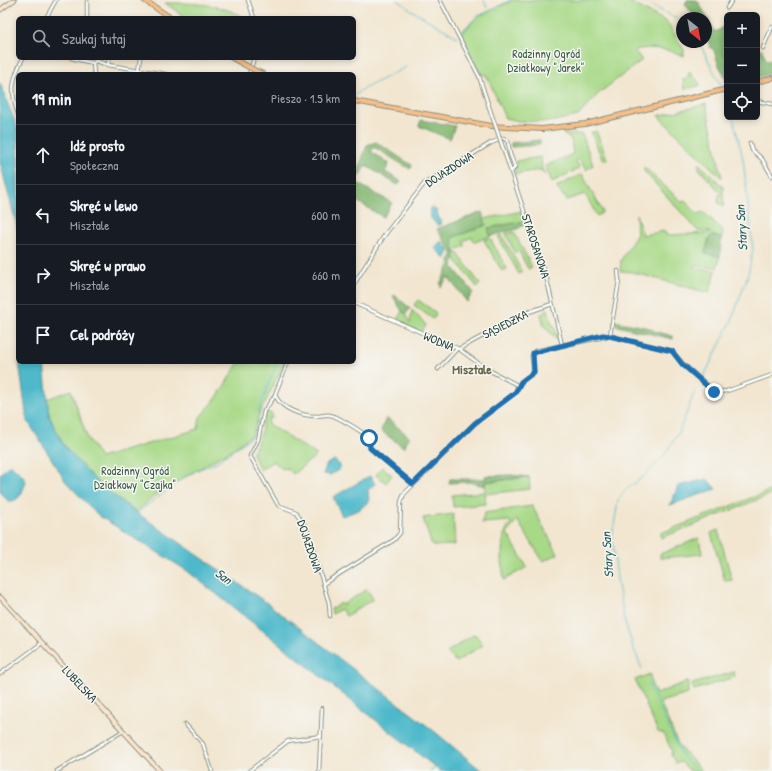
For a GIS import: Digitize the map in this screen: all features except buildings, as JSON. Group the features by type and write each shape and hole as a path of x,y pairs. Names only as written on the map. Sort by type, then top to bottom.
{"main road":[{"path":"0,10 14,0"},
{"path":"145,0 168,16"},
{"path":"236,60 258,72"},
{"path":"760,81 772,78"},
{"path":"356,102 491,126 542,129 585,124 724,90"},
{"name":"LUBELSKA","path":"0,597 160,771"}],"street":[{"path":"47,16 56,0"},
{"path":"87,0 87,16"},
{"path":"248,0 253,16"},
{"name":"STAROSANOWA","path":"440,0 479,76 547,280 562,345"},
{"path":"727,8 732,0"},
{"path":"762,48 772,27"},
{"path":"16,108 13,89 15,74 22,60"},
{"path":"79,60 92,63"},
{"path":"94,60 92,63 94,72"},
{"path":"97,60 108,65 145,72"},
{"path":"108,65 109,60"},
{"path":"139,70 141,60"},
{"path":"250,72 253,60"},
{"path":"760,102 772,104"},
{"name":"DOJAZDOWA","path":"356,281 384,236 424,184 491,143 503,138 508,141 510,154 515,167 511,172"},
{"path":"750,143 752,150 762,159 772,176"},
{"path":"610,336 619,281 618,271"},
{"name":"WODNA","path":"356,304 458,350 485,368 519,386"},
{"name":"SĄSIEDZKA","path":"438,369 458,350 523,314 552,304"},
{"path":"323,584 394,540 400,533 401,502 404,494 475,423 515,393 521,382 534,372 533,353 562,345 610,336 672,351 700,381 714,392 721,392 772,375"},
{"name":"DOJAZDOWA","path":"287,364 275,395 264,411 258,440 250,456 278,505 300,516 310,539 323,584 330,616"},
{"path":"275,395 280,403 286,408 317,416 333,416 364,434 369,438 370,448 413,484"},
{"path":"0,674 42,643"},
{"path":"319,771 322,708"},
{"path":"185,724 203,744 212,771"},
{"path":"58,771 123,730"},
{"path":"249,771 288,741 321,736"}],"green space":[{"name":"Rodzinny Ogród Działkowy \"Jarek\"","path":"513,0 626,0 667,22 676,37 676,48 683,48 684,56 659,49 647,48 634,50 642,60 599,93 578,116 549,122 519,121 505,118 487,76 480,73 460,33 477,17"},
{"path":"687,0 696,0 704,12 691,12 685,4"},
{"path":"165,3 206,5 226,9 241,16 183,16"},
{"path":"724,24 724,76 718,63 714,50 711,48 712,27 715,32 721,29"},
{"path":"760,49 762,49 766,60 772,60 772,73 760,76"},
{"path":"689,72 698,81 700,86 684,89 683,79 689,76"},
{"path":"706,104 722,178 658,116"},
{"path":"421,120 455,126 450,139 419,126"},
{"path":"596,131 607,159 603,161 591,132"},
{"path":"563,134 582,134 593,165 586,170 579,159 576,161 580,168 552,182 545,166 573,154 571,139"},
{"path":"540,140 540,145 511,147 511,143"},
{"path":"376,142 413,166 410,169 374,147 371,152 389,163 385,172 401,181 398,185 365,165 360,177 357,174 367,145"},
{"path":"541,157 542,169 545,175 541,170 515,174 516,161"},
{"path":"699,163 723,187 724,206 718,203 719,194 721,195 721,193 699,169"},
{"path":"644,167 682,202 685,201 698,214 703,212 723,230 722,239 708,241 705,254 720,256 717,268 694,265 694,268 716,271 709,293 632,272 620,271 621,260 637,234 636,214 643,235 665,231 666,235 711,233 708,231 698,231 644,171"},
{"path":"582,174 603,212 597,216 585,194 567,200 556,187"},
{"path":"356,183 392,203 383,217 356,201"},
{"path":"522,211 525,221 489,228 490,236 475,242 472,237 463,241 465,246 454,251 451,238 486,225 484,219"},
{"path":"482,212 486,225 452,238 454,251 451,252 437,229"},
{"path":"525,221 526,224 517,229 490,236 488,228"},
{"path":"514,232 532,267 528,269 519,251 515,253 506,234"},
{"path":"502,235 522,272 519,274 498,236"},
{"path":"713,235 722,239 720,256 705,254 709,238"},
{"path":"490,238 507,269 502,271 484,240"},
{"path":"455,252 457,252 480,284 477,287 455,259"},
{"path":"455,252 453,267 473,292 467,302 448,277 441,287 440,284 449,266 452,253"},
{"path":"394,295 410,308 406,314 402,311 393,296"},
{"path":"418,300 435,312 436,316 433,319 414,305"},
{"path":"548,309 558,341 544,326 541,314 545,313 545,310"},
{"path":"412,310 426,325 421,332 397,321 402,311 406,314 410,323"},
{"path":"614,321 650,328 654,331 673,336 673,339 613,325"},
{"name":"Rodzinny Ogród Działkowy \"Czajka\"","path":"238,364 284,364 259,415 253,434 233,449 158,493 136,512 110,493 74,458 56,432 49,415 47,399 71,390 87,437 100,458 198,429 200,417 216,399"},
{"path":"265,411 272,414 272,419 268,418 269,425 317,455 293,474 287,468 283,469 273,461 260,470 252,454 260,437"},
{"path":"386,418 410,437 405,442 405,448 381,431"},
{"path":"382,467 392,475 386,483 376,475"},
{"path":"511,475 529,477 485,482 485,486 469,482 449,483 450,479 486,479 485,476"},
{"path":"529,477 530,489 485,494 486,504 453,507 452,495 485,492 485,482"},
{"path":"772,490 772,494 661,538 661,533"},
{"path":"532,506 558,554 543,561 517,520 507,533 527,567 504,580 502,558 503,541 507,528 511,523 510,521 482,523 484,513"},
{"path":"453,514 455,545 432,546 423,518"},
{"path":"718,530 732,580 725,581 711,533"},
{"path":"699,538 702,554 660,558 660,554"},
{"path":"367,589 373,599 346,616 341,609 332,614 331,609 341,603 342,605"},
{"path":"475,634 483,645 456,662 447,652"},
{"path":"734,672 735,677 694,690 692,684"},
{"path":"650,674 651,683 656,694 688,681 688,694 660,702 679,746 702,771 690,771 681,762 676,763 671,755 672,751 664,734 658,732 635,680"}],"water":[{"path":"0,83 16,125 16,223 0,162"},
{"path":"431,207 436,210 441,223 440,225 437,225 431,218 429,209"},
{"path":"440,242 442,242 449,252 445,259 435,248"},
{"name":"San","path":"19,364 44,364 49,416 65,447 97,482 130,508 267,603 434,731 482,771 440,771 186,570 99,516 66,482 27,420"},
{"path":"334,460 340,465 340,469 330,475 323,474 327,464"},
{"path":"10,464 23,476 26,482 20,496 15,500 8,501 0,492 0,474"},
{"path":"370,476 375,484 368,490 369,501 359,510 342,516 333,497"},
{"path":"707,479 716,489 670,505 678,486"}],"waterway":[{"path":"398,0 411,10 457,37"},
{"path":"484,0 487,8"},
{"path":"460,36 477,17 511,0"},
{"name":"Stary San","path":"639,0 676,18"},
{"name":"Stary San","path":"702,48 722,88"},
{"path":"356,94 361,90 406,67"},
{"name":"Stary San","path":"704,376 731,322 748,275 753,249 743,159 734,120"},
{"path":"136,514 188,474 215,463 250,438 258,427 259,410 276,364"},
{"name":"Stary San","path":"642,669 624,619 617,578 612,537 618,501 625,490 643,477 663,457 679,432 695,391"},
{"name":"Stary San","path":"648,683 682,756 697,771"},
{"path":"430,771 436,768"}],"district":[{"name":"Misztale","path":"472,369"}],"route":[{"path":"369,438 370,448 413,484 475,423 515,393 521,382 534,372 532,356 535,351 566,345 603,335 672,351 676,354 682,364 714,392"}]}
